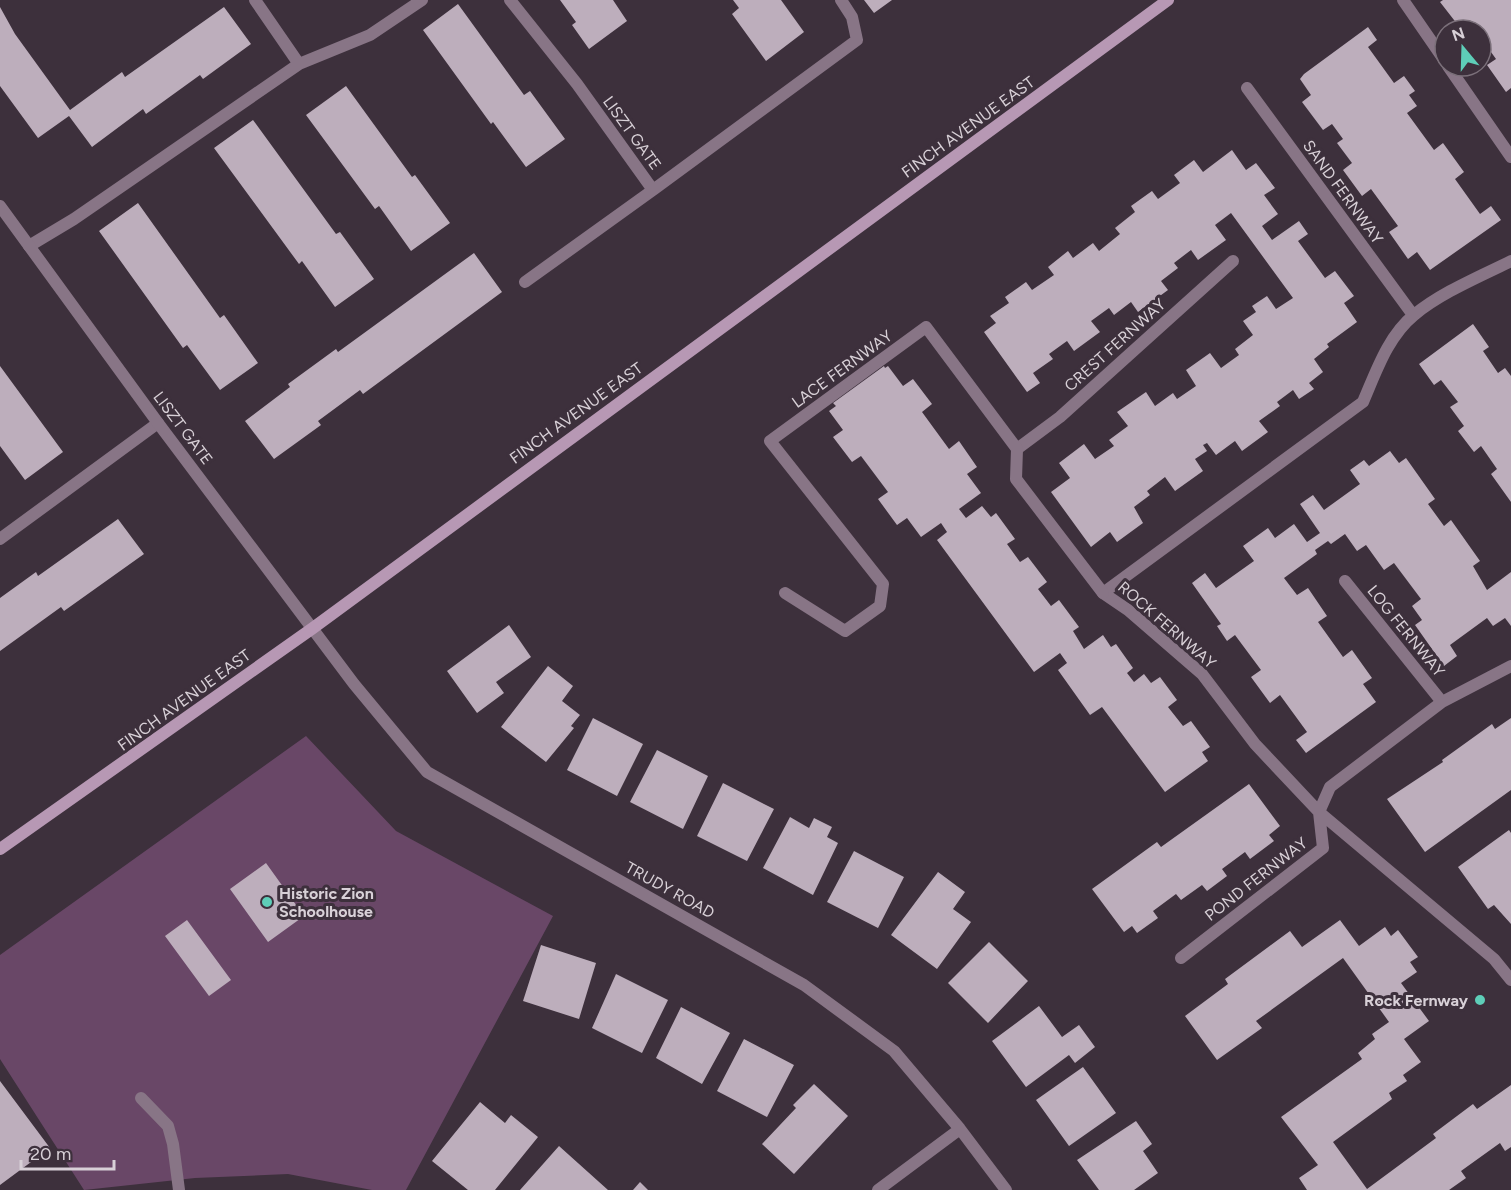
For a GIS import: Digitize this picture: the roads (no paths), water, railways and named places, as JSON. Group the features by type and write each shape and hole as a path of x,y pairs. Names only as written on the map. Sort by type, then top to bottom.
{"main road":[{"name":"FINCH AVENUE EAST","path":"0,849 312,628 1168,0"}],"street":[{"path":"255,0 299,64"},
{"path":"29,246 74,219 299,64 370,35 422,0"},
{"name":"LISZT GATE","path":"510,0 577,84 653,190 525,282"},
{"path":"653,190 857,40 852,17 841,0"},
{"path":"1403,0 1433,44"},
{"path":"1456,78 1511,157"},
{"name":"SAND FERNWAY","path":"1247,88 1413,315"},
{"name":"LISZT GATE","path":"0,206 158,423 312,628"},
{"name":"CREST FERNWAY","path":"1017,448 1060,417 1233,261"},
{"name":"ROCK FERNWAY","path":"1511,261 1466,283 1413,315 1383,355 1363,402 1103,593 1128,610 1202,674 1254,744 1319,812 1494,959 1511,980"},
{"name":"LACE FERNWAY","path":"785,593 845,631 880,606 884,584 770,441 926,327 1017,448"},
{"path":"0,539 158,423"},
{"path":"1017,448 1016,479 1103,593"},
{"name":"LOG FERNWAY","path":"1345,581 1442,702"},
{"name":"TRUDY ROAD","path":"312,628 427,772 804,985 894,1052 960,1129 1006,1190"},
{"path":"1319,812 1330,786 1442,702 1511,666"},
{"name":"POND FERNWAY","path":"1180,958 1323,848 1319,812"},
{"path":"141,1098 168,1126 174,1144 178,1190"},
{"path":"878,1190 960,1129"}],"place":[{"name":"Historic Zion Schoolhouse","path":"267,902"},
{"name":"Rock Fernway","path":"1480,1000"}]}
